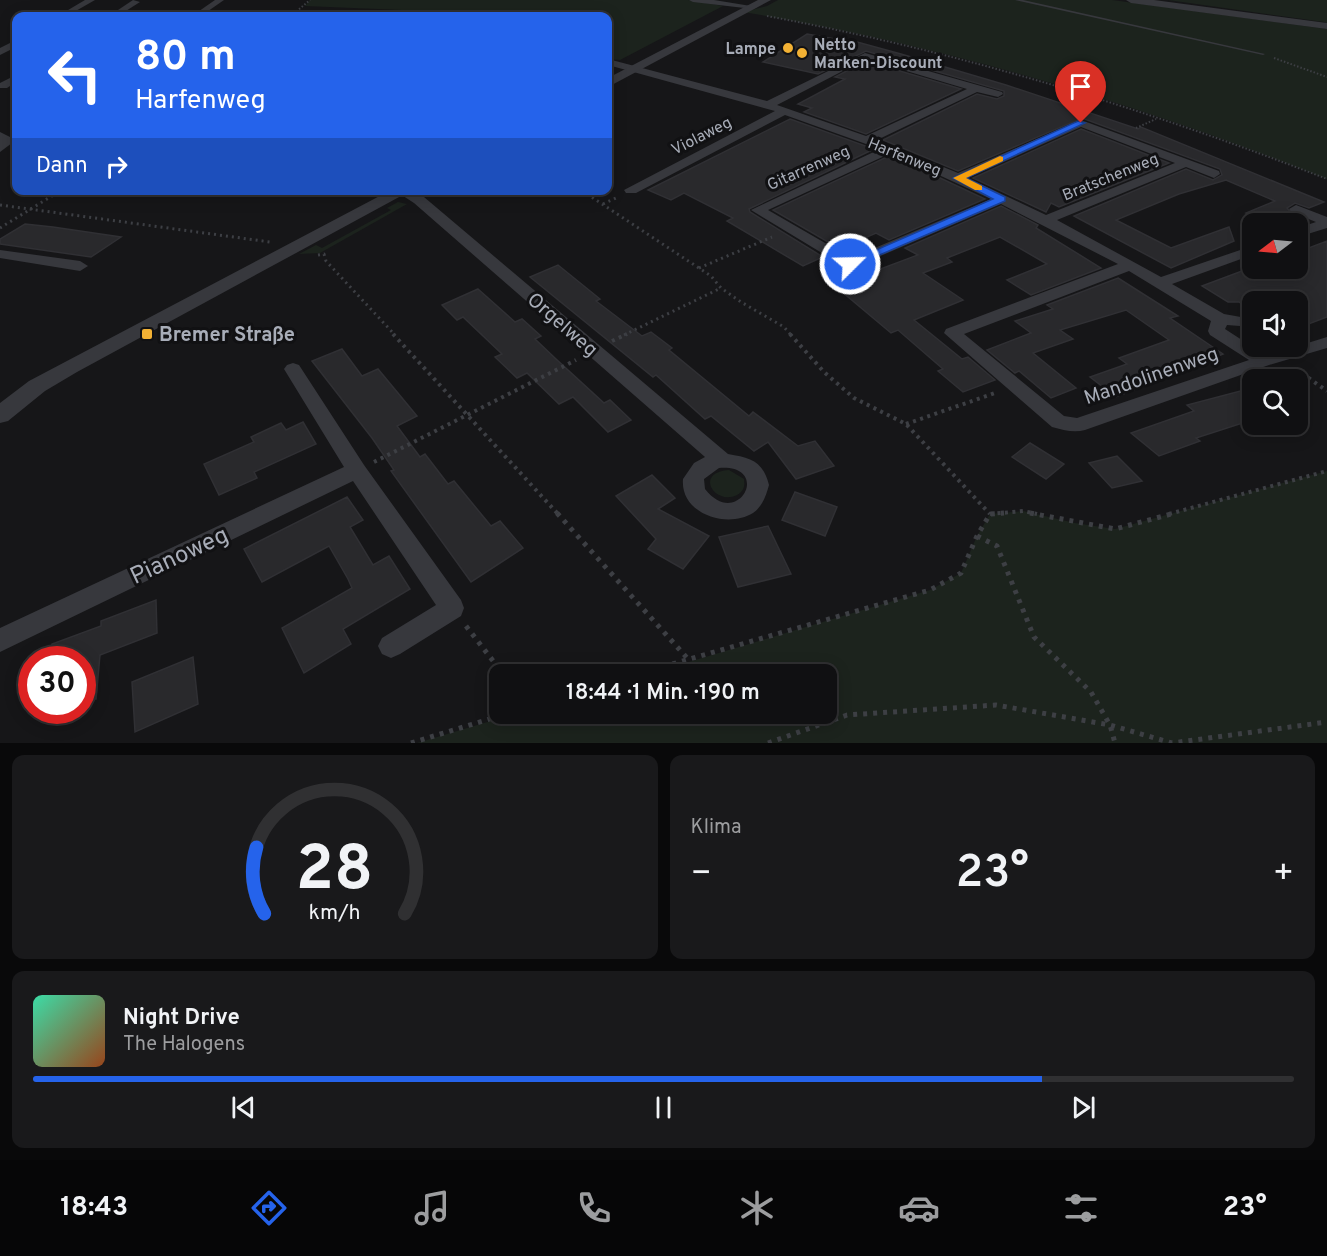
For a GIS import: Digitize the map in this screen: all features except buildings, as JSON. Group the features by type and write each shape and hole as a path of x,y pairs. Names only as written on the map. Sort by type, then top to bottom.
{"street":[{"path":"69,12 91,0"},
{"path":"202,12 220,0"},
{"path":"693,0 748,10"},
{"path":"612,81 766,0"},
{"path":"1131,0 1327,26"},
{"path":"120,12 136,2"},
{"path":"768,105 865,56 998,94"},
{"name":"Harfenweg","path":"612,63 786,110 891,149 1046,220 1220,319 1242,321"},
{"path":"3,86 12,80"},
{"path":"867,140 976,88"},
{"name":"Violaweg","path":"631,190 786,110"},
{"name":"Bratschenweg","path":"1061,116 1214,174"},
{"path":"958,178 1081,123"},
{"name":"Gitarrenweg","path":"891,149 758,210 850,264 1001,199"},
{"name":"Bratschenweg","path":"1046,220 1186,163"},
{"path":"0,415 28,392 69,367 394,195"},
{"name":"Orgelweg","path":"410,195 420,200 722,460"},
{"path":"1296,208 1327,222"},
{"path":"1308,229 1327,222"},
{"path":"0,254 80,266"},
{"path":"1160,283 1242,254"},
{"name":"Mandolinenweg","path":"1130,266 952,333 1059,422 1078,424 1272,357"},
{"path":"1220,319 1216,330 1242,340"},
{"name":"Mandolinenweg","path":"1308,347 1327,342"},
{"path":"293,369 357,470 452,608 391,646"},
{"name":"Pianoweg","path":"0,640 357,470"}],"lane":[{"path":"1017,0 1263,54"}],"path":[{"path":"296,12 310,0"},
{"path":"748,10 854,33 1029,77 1259,152 1327,179"},
{"path":"1263,54 1327,77"},
{"path":"0,228 53,195"},
{"path":"589,195 699,268 741,302 784,327 824,372 854,398 906,424 990,514"},
{"path":"0,205 247,237 269,242 298,257 324,254 327,261 688,659"},
{"path":"699,268 790,229"},
{"path":"1285,357 1327,391"},
{"path":"906,424 1015,385"},
{"path":"357,470 469,415"},
{"path":"990,514 1023,511 1115,529 1327,471"},
{"path":"671,664 930,590 961,573 976,536 990,514"},
{"path":"976,536 996,546 1034,637 1091,692 1110,725 1115,743"},
{"path":"452,608 495,664"},
{"path":"768,743 847,715 996,705 1110,725 1172,742 1327,722"},
{"path":"411,743 489,719"}],"shaded area":[{"path":"310,0 688,0 723,6 620,60 612,59 612,12 449,12 305,6"},
{"path":"778,0 1112,0 1327,29 1327,179 1185,126 1040,80 892,41 743,12 767,6"},
{"path":"1168,0 1327,0 1327,23 1324,22"},
{"path":"398,202 407,204 320,253 299,254 316,245 322,248 391,210 387,208"},
{"path":"729,470 744,479 744,488 737,495 721,496 711,487 710,482 712,476 718,472"},
{"path":"1327,471 1327,743 417,743 489,721 489,724 837,724 837,664 682,664 930,590 961,573 977,536 990,514 1023,511 1115,529"}],"slow traffic":[{"path":"979,188 958,178 1000,159"}],"place":[{"name":"Lampe","path":"788,48"},
{"name":"Netto Marken-Discount","path":"802,53"},
{"name":"Bremer Straße","path":"147,334"}],"route":[{"path":"850,264 1001,199 958,178 1081,123"}]}
